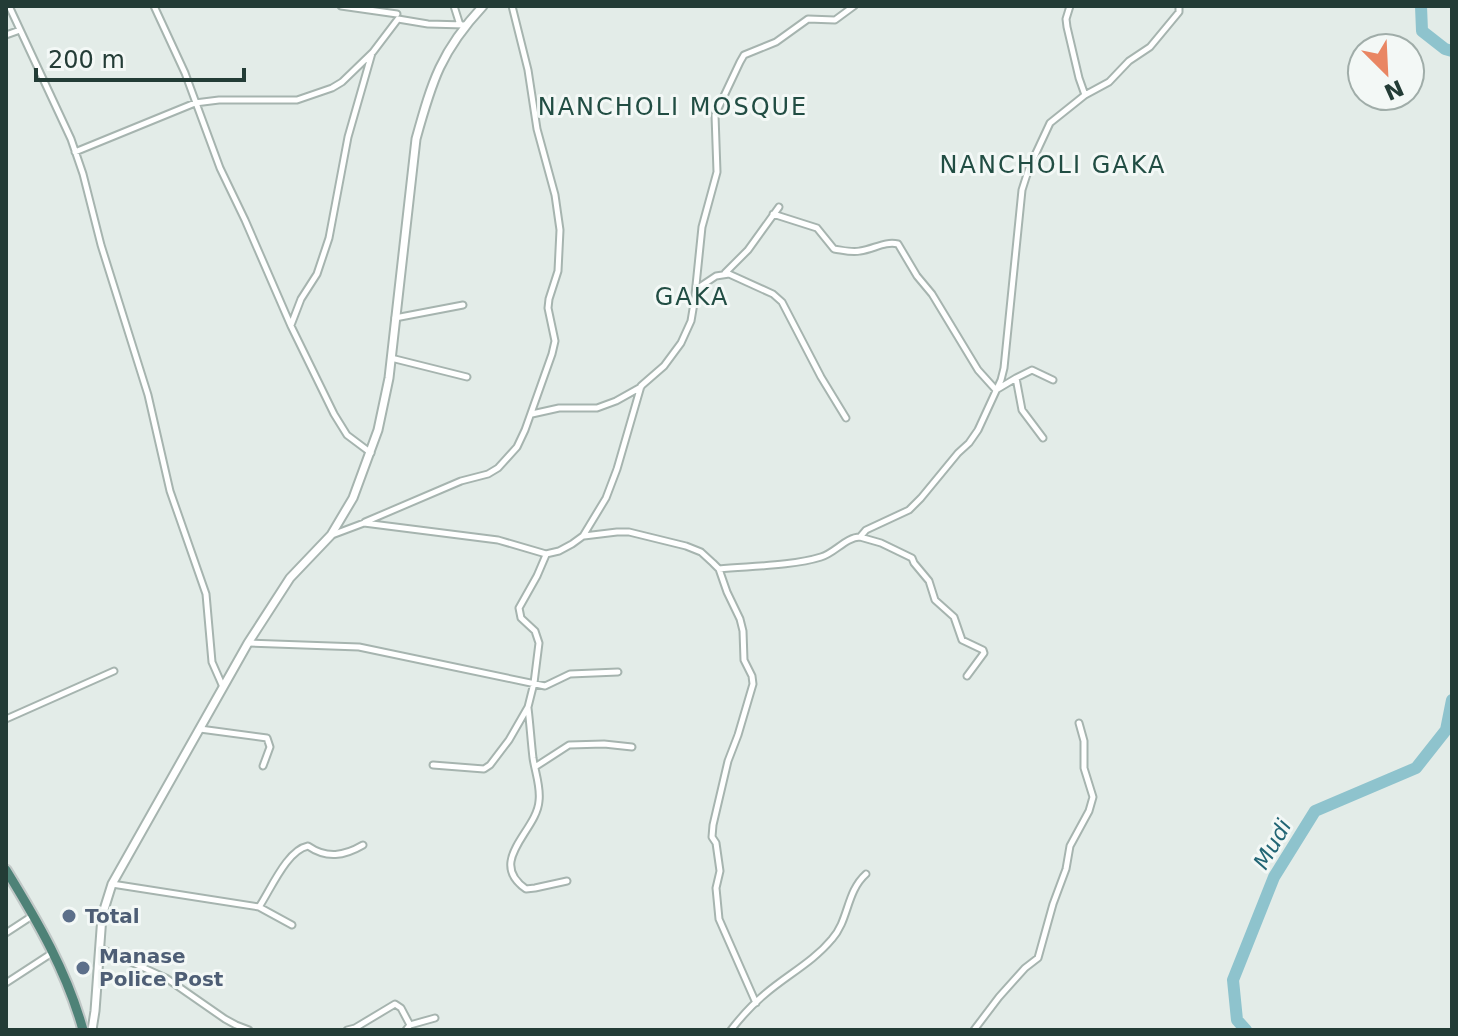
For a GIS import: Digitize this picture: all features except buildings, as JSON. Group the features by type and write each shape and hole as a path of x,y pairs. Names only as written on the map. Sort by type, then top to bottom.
{"highway":[{"path":"6,870 54,952 83,1030"}],"street":[{"path":"9,6 71,139 148,395 170,491 206,594 212,662 223,688"},
{"path":"154,6 185,73 220,168 291,326 347,435 371,453"},
{"path":"341,6 428,24 462,25"},
{"path":"75,152 195,103 297,100 332,88 373,52 397,16 396,6"},
{"path":"454,6 462,25"},
{"path":"92,1030 102,916 112,884 248,643 290,578 331,535 353,498 371,453 383,413 391,358 416,139 443,58 462,25 483,6"},
{"path":"331,535 498,468 517,447 532,414 555,341 548,308 558,271 560,230 555,195 537,129 528,70 512,6"},
{"path":"532,414 559,408 597,408 641,386 664,366 681,343 691,321 702,227 717,172 715,115 740,62 744,55 776,42 808,19 835,20 854,6"},
{"path":"1070,6 1067,27 1085,95"},
{"path":"860,537 866,530 909,510 916,503 974,437 996,390 1004,368 1024,181 1050,123 1085,95 1109,82 1129,61 1150,47 1179,12 1179,6"},
{"path":"6,35 20,30"},
{"path":"291,326 301,299 317,274 329,238 348,137 373,52"},
{"path":"695,297 706,281 725,273 748,250 779,207"},
{"path":"773,214 817,228 834,249 859,252 887,243 898,244 978,370 996,390"},
{"path":"725,273 773,294 782,302 846,418"},
{"path":"395,318 463,305"},
{"path":"391,358 467,377"},
{"path":"996,390 1032,370 1053,380"},
{"path":"1016,378 1022,410 1043,438"},
{"path":"583,536 611,487 641,386"},
{"path":"364,523 498,540 546,554 559,551 583,536 617,532 648,536 701,552 719,569 740,619 744,660 753,684 728,761 713,825 712,837 716,843 720,871 716,888 719,919 756,1003"},
{"path":"719,569 820,558 854,537 881,543 912,558 929,581 935,600 954,617 962,640 983,650 984,653 967,676"},
{"path":"433,765 484,769 509,740 528,707 539,643 538,636 521,618 519,608 546,554"},
{"path":"248,643 359,647 545,686 570,674 618,672"},
{"path":"6,719 114,671"},
{"path":"528,707 539,808 515,850 511,868 514,877 526,889 567,881"},
{"path":"974,1030 999,997 1038,958 1066,869 1070,846 1089,811 1093,797 1084,768 1084,741 1079,723"},
{"path":"200,729 267,738 270,747 263,766"},
{"path":"535,767 569,745 632,747"},
{"path":"259,907 299,849 308,846 334,856 352,852 363,845"},
{"path":"731,1030 764,994 817,956 834,937 842,927 854,890 866,874"},
{"path":"112,884 259,907 292,925"},
{"path":"6,933 33,915"},
{"path":"99,948 166,978 225,1019 249,1030"},
{"path":"6,983 54,952"},
{"path":"347,1030 395,1004 401,1008 408,1028 435,1018"}],"waterway":[{"name":"Mudi","path":"1421,6 1422,31 1452,51"},
{"name":"Mudi","path":"1246,1030 1237,1020 1233,980 1274,877 1315,811 1416,768 1446,730 1452,700"}],"place":[{"name":"Total","path":"69,916"},
{"name":"Manase Police Post","path":"83,968"}],"district":[{"name":"NANCHOLI MOSQUE","path":"673,107"},
{"name":"NANCHOLI GAKA","path":"1053,165"},
{"name":"GAKA","path":"692,297"}]}
